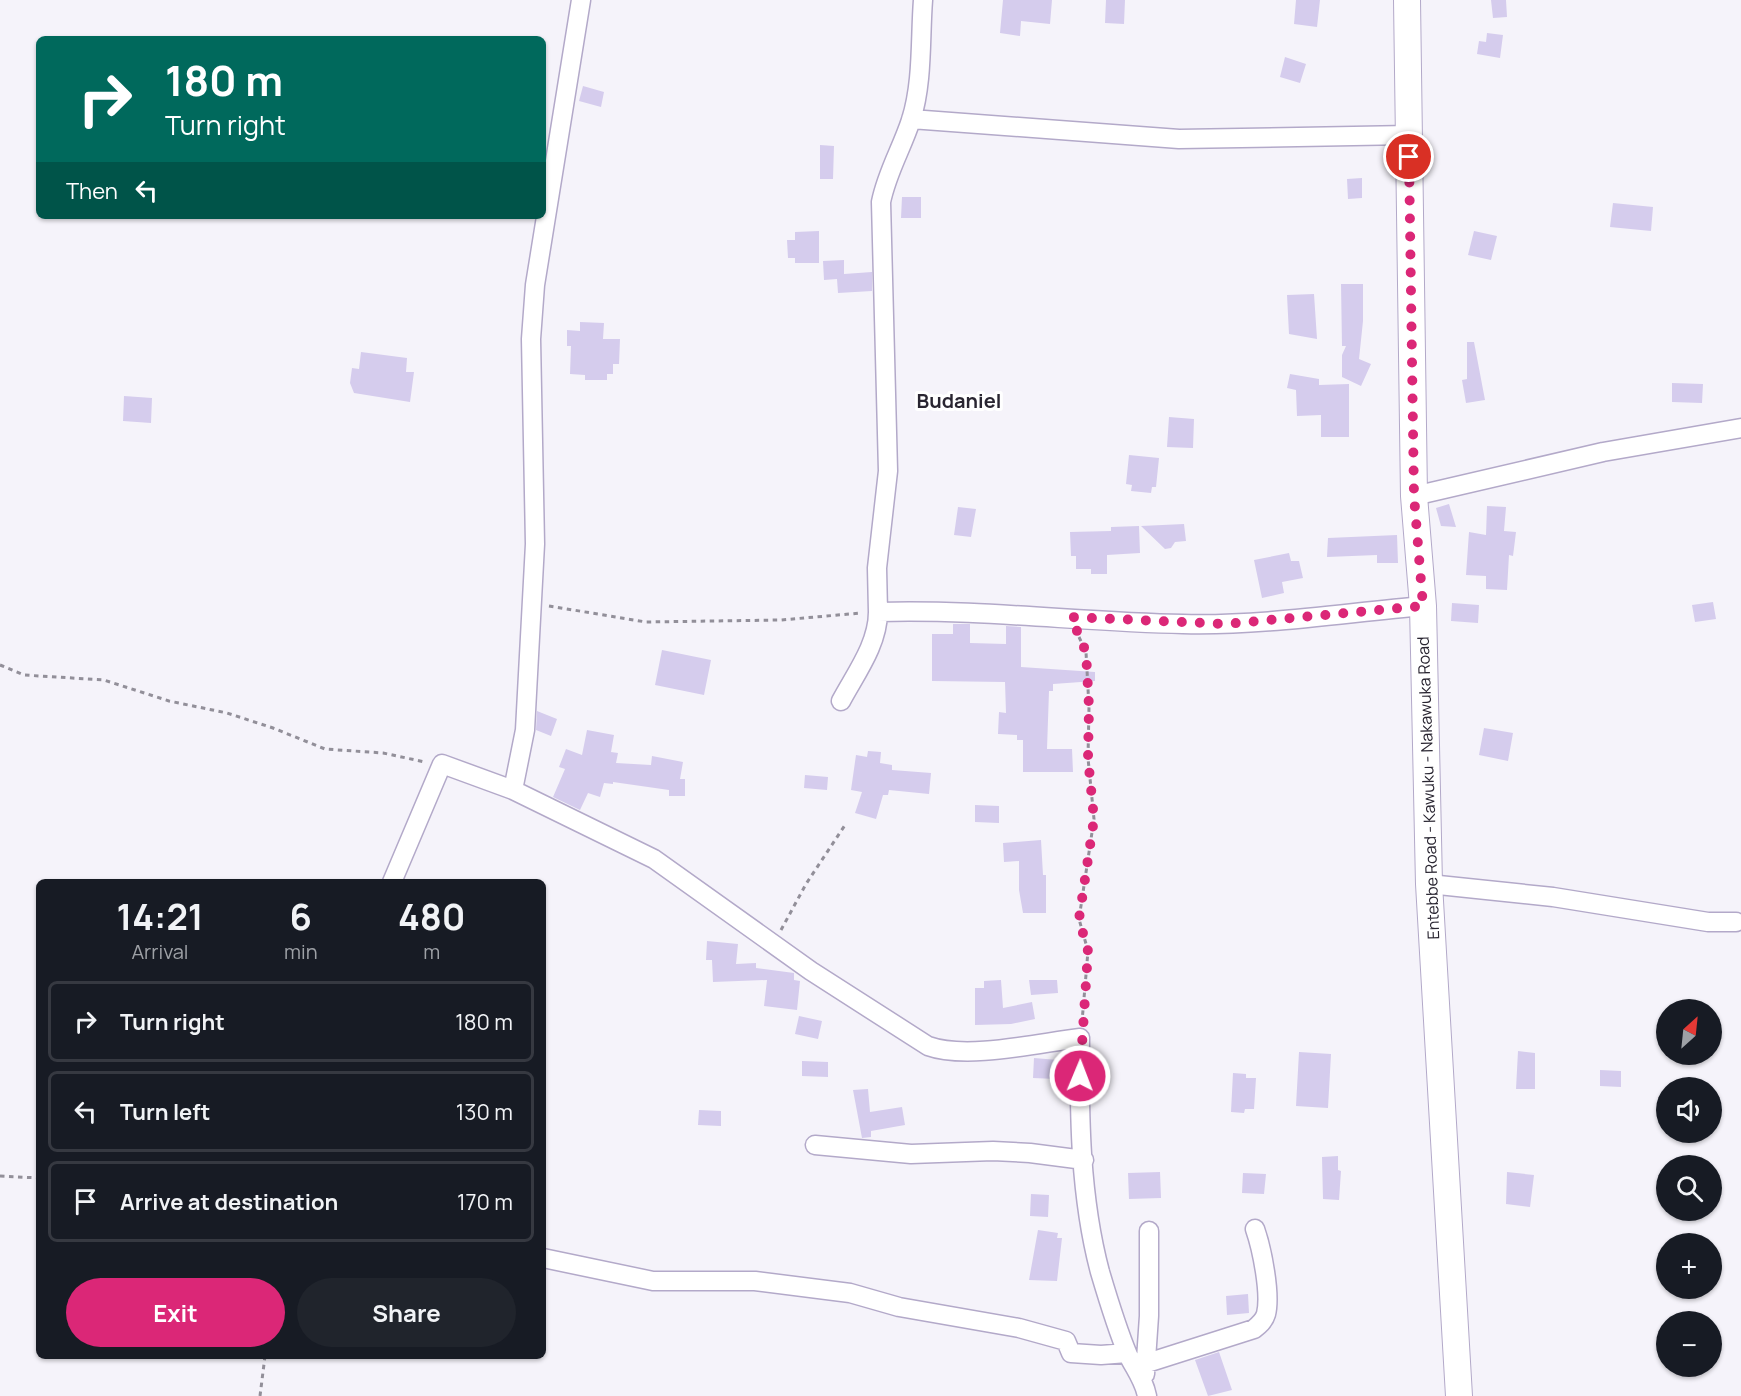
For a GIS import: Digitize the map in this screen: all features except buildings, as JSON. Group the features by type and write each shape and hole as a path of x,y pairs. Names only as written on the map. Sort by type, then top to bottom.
{"main road":[{"name":"Entebbe Road - Kawuku - Nakawuka Road","path":"1407,0 1414,496 1423,606 1429,884 1459,1396"}],"street":[{"path":"546,217 581,0"},
{"path":"841,701 870,648 878,627 877,568 888,471 881,202 886,177 911,119 917,84 923,0"},
{"path":"911,119 1179,139 1409,135"},
{"path":"513,790 525,730 535,497 531,339 535,285 546,219"},
{"path":"1414,496 1603,452 1741,428"},
{"path":"878,612 944,610 1226,624 1423,606"},
{"path":"393,879 442,764 513,790 654,859 774,942 811,971 928,1046 942,1051 962,1052 1080,1038 1084,1160 1090,1217 1100,1273 1128,1353 1146,1390"},
{"path":"1429,884 1553,897 1708,922 1736,922"},
{"path":"815,1144 911,1154 993,1151 1084,1160"},
{"path":"1144,1364 1254,1329 1261,1324 1266,1314 1265,1264 1255,1229"},
{"path":"1146,1390 1144,1364 1149,1316 1149,1232"},
{"path":"546,1259 653,1281 755,1281 850,1293 899,1307 1019,1328 1066,1341 1071,1353 1101,1356 1128,1353"}],"path":[{"path":"532,599 550,607 567,607 596,615 646,622 771,621 878,612"},
{"path":"1071,617 1086,652 1089,707 1088,758 1094,819 1079,919 1088,951 1080,1038"},
{"path":"0,666 24,675 104,680 169,701 227,713 325,749 383,753 442,764"},
{"path":"774,942 806,884 845,825"},
{"path":"0,1176 36,1178"},
{"path":"260,1396 265,1359"}],"district":[{"name":"Budaniel","path":"959,401"}],"route":[{"path":"1080,1076 1080,1038 1088,951 1079,919 1094,819 1088,758 1089,707 1086,652 1071,617 1182,624 1226,624 1423,606 1414,496 1409,157"}]}
